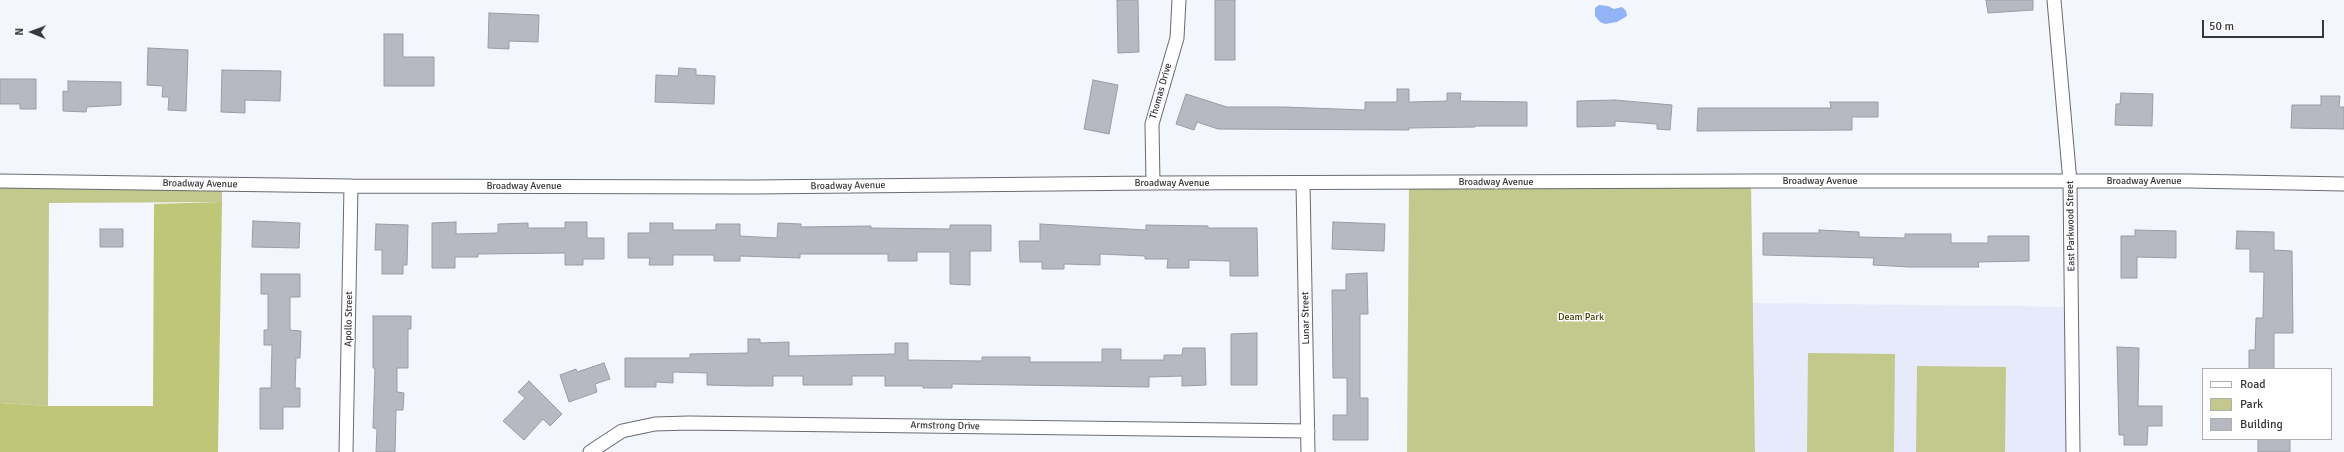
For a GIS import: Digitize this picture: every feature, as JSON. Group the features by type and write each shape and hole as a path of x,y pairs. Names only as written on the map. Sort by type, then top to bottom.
{"street":[{"name":"Thomas Drive","path":"1153,183 1152,124 1177,38 1179,0"},
{"name":"East Parkwood Street","path":"2054,0 2070,182 2073,452"},
{"name":"Broadway Avenue","path":"0,181 351,186 754,187 1153,183 2189,181 2344,184"},
{"name":"Lunar Street","path":"1303,183 1308,452"},
{"name":"Apollo Street","path":"346,452 351,186"},
{"name":"Armstrong Drive","path":"590,452 622,431 654,424 689,422 1308,432"}],"shaded area":[{"path":"1753,303 2073,307 2073,452 1755,452"}],"green space":[{"path":"0,181 222,184 222,202 49,203 48,406 0,403"},
{"name":"Deam Park","path":"1751,181 1755,452 1407,452 1409,183"},
{"path":"222,202 218,452 0,452 0,403 48,406 153,406 154,204"},
{"path":"1808,353 1895,354 1894,452 1807,452"},
{"path":"1917,366 2006,367 2005,452 1916,452"}],"water":[{"path":"1599,5 1608,6 1614,9 1622,7 1626,11 1627,16 1617,22 1605,24 1600,22 1595,16 1595,8"}],"building":[{"path":"1117,0 1138,0 1139,52 1118,53"},
{"path":"1215,0 1235,0 1235,60 1215,60"},
{"path":"1986,0 2033,0 2033,10 1988,13"},
{"path":"489,13 539,15 538,42 509,41 509,49 488,48"},
{"path":"384,34 403,34 403,57 434,57 434,86 384,86"},
{"path":"148,48 188,50 186,111 168,110 169,97 162,97 163,86 147,85"},
{"path":"679,68 696,69 696,75 715,76 714,104 655,102 656,75 678,76"},
{"path":"222,70 281,71 280,101 245,100 245,113 221,112"},
{"path":"0,79 36,79 36,109 20,109 20,104 0,104"},
{"path":"1093,80 1118,85 1109,134 1084,129"},
{"path":"68,81 121,82 121,105 87,107 86,112 63,111 63,91 68,92"},
{"path":"1397,89 1409,89 1409,102 1447,101 1447,93 1461,93 1460,101 1527,102 1527,126 1409,128 1409,130 1218,129 1197,122 1194,130 1176,124 1186,94 1227,107 1284,107 1365,110 1365,102 1397,102"},
{"path":"2121,93 2153,94 2152,126 2115,125 2116,104 2120,104"},
{"path":"2321,96 2340,96 2339,107 2344,107 2344,129 2291,128 2292,105 2321,105"},
{"path":"1615,100 1672,105 1670,130 1657,129 1657,124 1615,121 1615,126 1577,127 1577,101"},
{"path":"1830,102 1878,102 1878,117 1852,117 1852,130 1697,131 1698,108 1831,108"},
{"path":"253,221 300,223 299,248 252,247"},
{"path":"456,222 456,234 498,233 498,224 528,223 528,228 565,228 565,222 587,222 587,238 604,238 604,259 583,259 583,265 565,265 565,253 478,254 478,257 455,257 455,268 432,268 432,223"},
{"path":"1333,222 1385,224 1384,251 1332,249"},
{"path":"650,223 673,223 673,230 716,230 716,224 740,224 740,236 777,238 778,223 801,224 801,227 871,226 871,228 950,229 950,225 991,225 991,251 970,251 970,285 950,284 950,252 917,252 917,261 888,261 888,254 800,254 800,258 740,256 740,261 714,261 714,255 673,255 673,265 649,265 650,258 628,258 628,233 650,233"},
{"path":"376,224 408,225 407,265 403,265 403,274 382,274 382,250 375,250"},
{"path":"1040,224 1146,230 1146,225 1208,226 1208,228 1257,228 1258,276 1230,276 1230,261 1189,260 1189,268 1167,268 1168,259 1145,259 1145,256 1100,254 1100,265 1064,264 1064,269 1042,269 1042,262 1020,262 1019,241 1040,241"},
{"path":"100,229 123,229 123,247 100,247"},
{"path":"1819,230 1859,232 1859,237 1905,238 1905,234 1951,234 1951,243 1988,243 1988,236 2029,236 2029,261 1978,262 1979,267 1909,267 1873,265 1874,258 1763,255 1763,233 1819,233"},
{"path":"2135,230 2176,231 2176,258 2137,257 2137,278 2121,278 2121,236 2135,236"},
{"path":"2237,231 2274,232 2274,250 2292,251 2293,333 2274,333 2274,368 2249,368 2249,350 2255,350 2256,318 2263,318 2264,272 2250,272 2250,249 2236,249"},
{"path":"1367,273 1368,314 1360,314 1360,398 1368,398 1368,440 1333,440 1333,415 1347,415 1347,378 1333,378 1332,290 1346,290 1346,274"},
{"path":"261,274 300,274 300,297 290,297 290,330 301,331 300,358 296,358 295,388 300,388 300,407 283,407 283,429 260,429 260,388 271,388 272,345 264,345 264,330 268,330 268,294 261,294"},
{"path":"373,316 411,316 411,329 408,329 408,368 397,368 397,392 404,393 403,410 396,410 395,452 376,452 377,429 373,428 375,368 373,368"},
{"path":"1257,333 1257,385 1231,385 1231,334"},
{"path":"748,339 760,339 760,343 789,342 789,356 895,354 895,343 908,343 908,360 982,361 982,357 1030,357 1030,362 1102,362 1102,349 1121,349 1121,360 1164,360 1164,355 1182,355 1183,348 1205,348 1206,385 1182,386 1182,376 1149,377 1149,387 952,384 952,388 923,388 923,386 885,386 885,376 852,376 852,385 803,385 803,376 773,376 773,386 707,385 707,373 673,372 673,383 656,382 656,387 625,387 625,358 690,358 690,354 748,353"},
{"path":"2117,347 2139,348 2138,406 2162,406 2162,426 2148,426 2147,445 2124,445 2124,435 2119,435"},
{"path":"604,363 610,379 595,384 597,392 569,402 560,375 576,369 577,372"},
{"path":"529,381 562,414 550,426 543,419 524,440 503,421 525,398 518,392"},
{"path":"2258,440 2290,440 2290,452 2258,452"}]}
